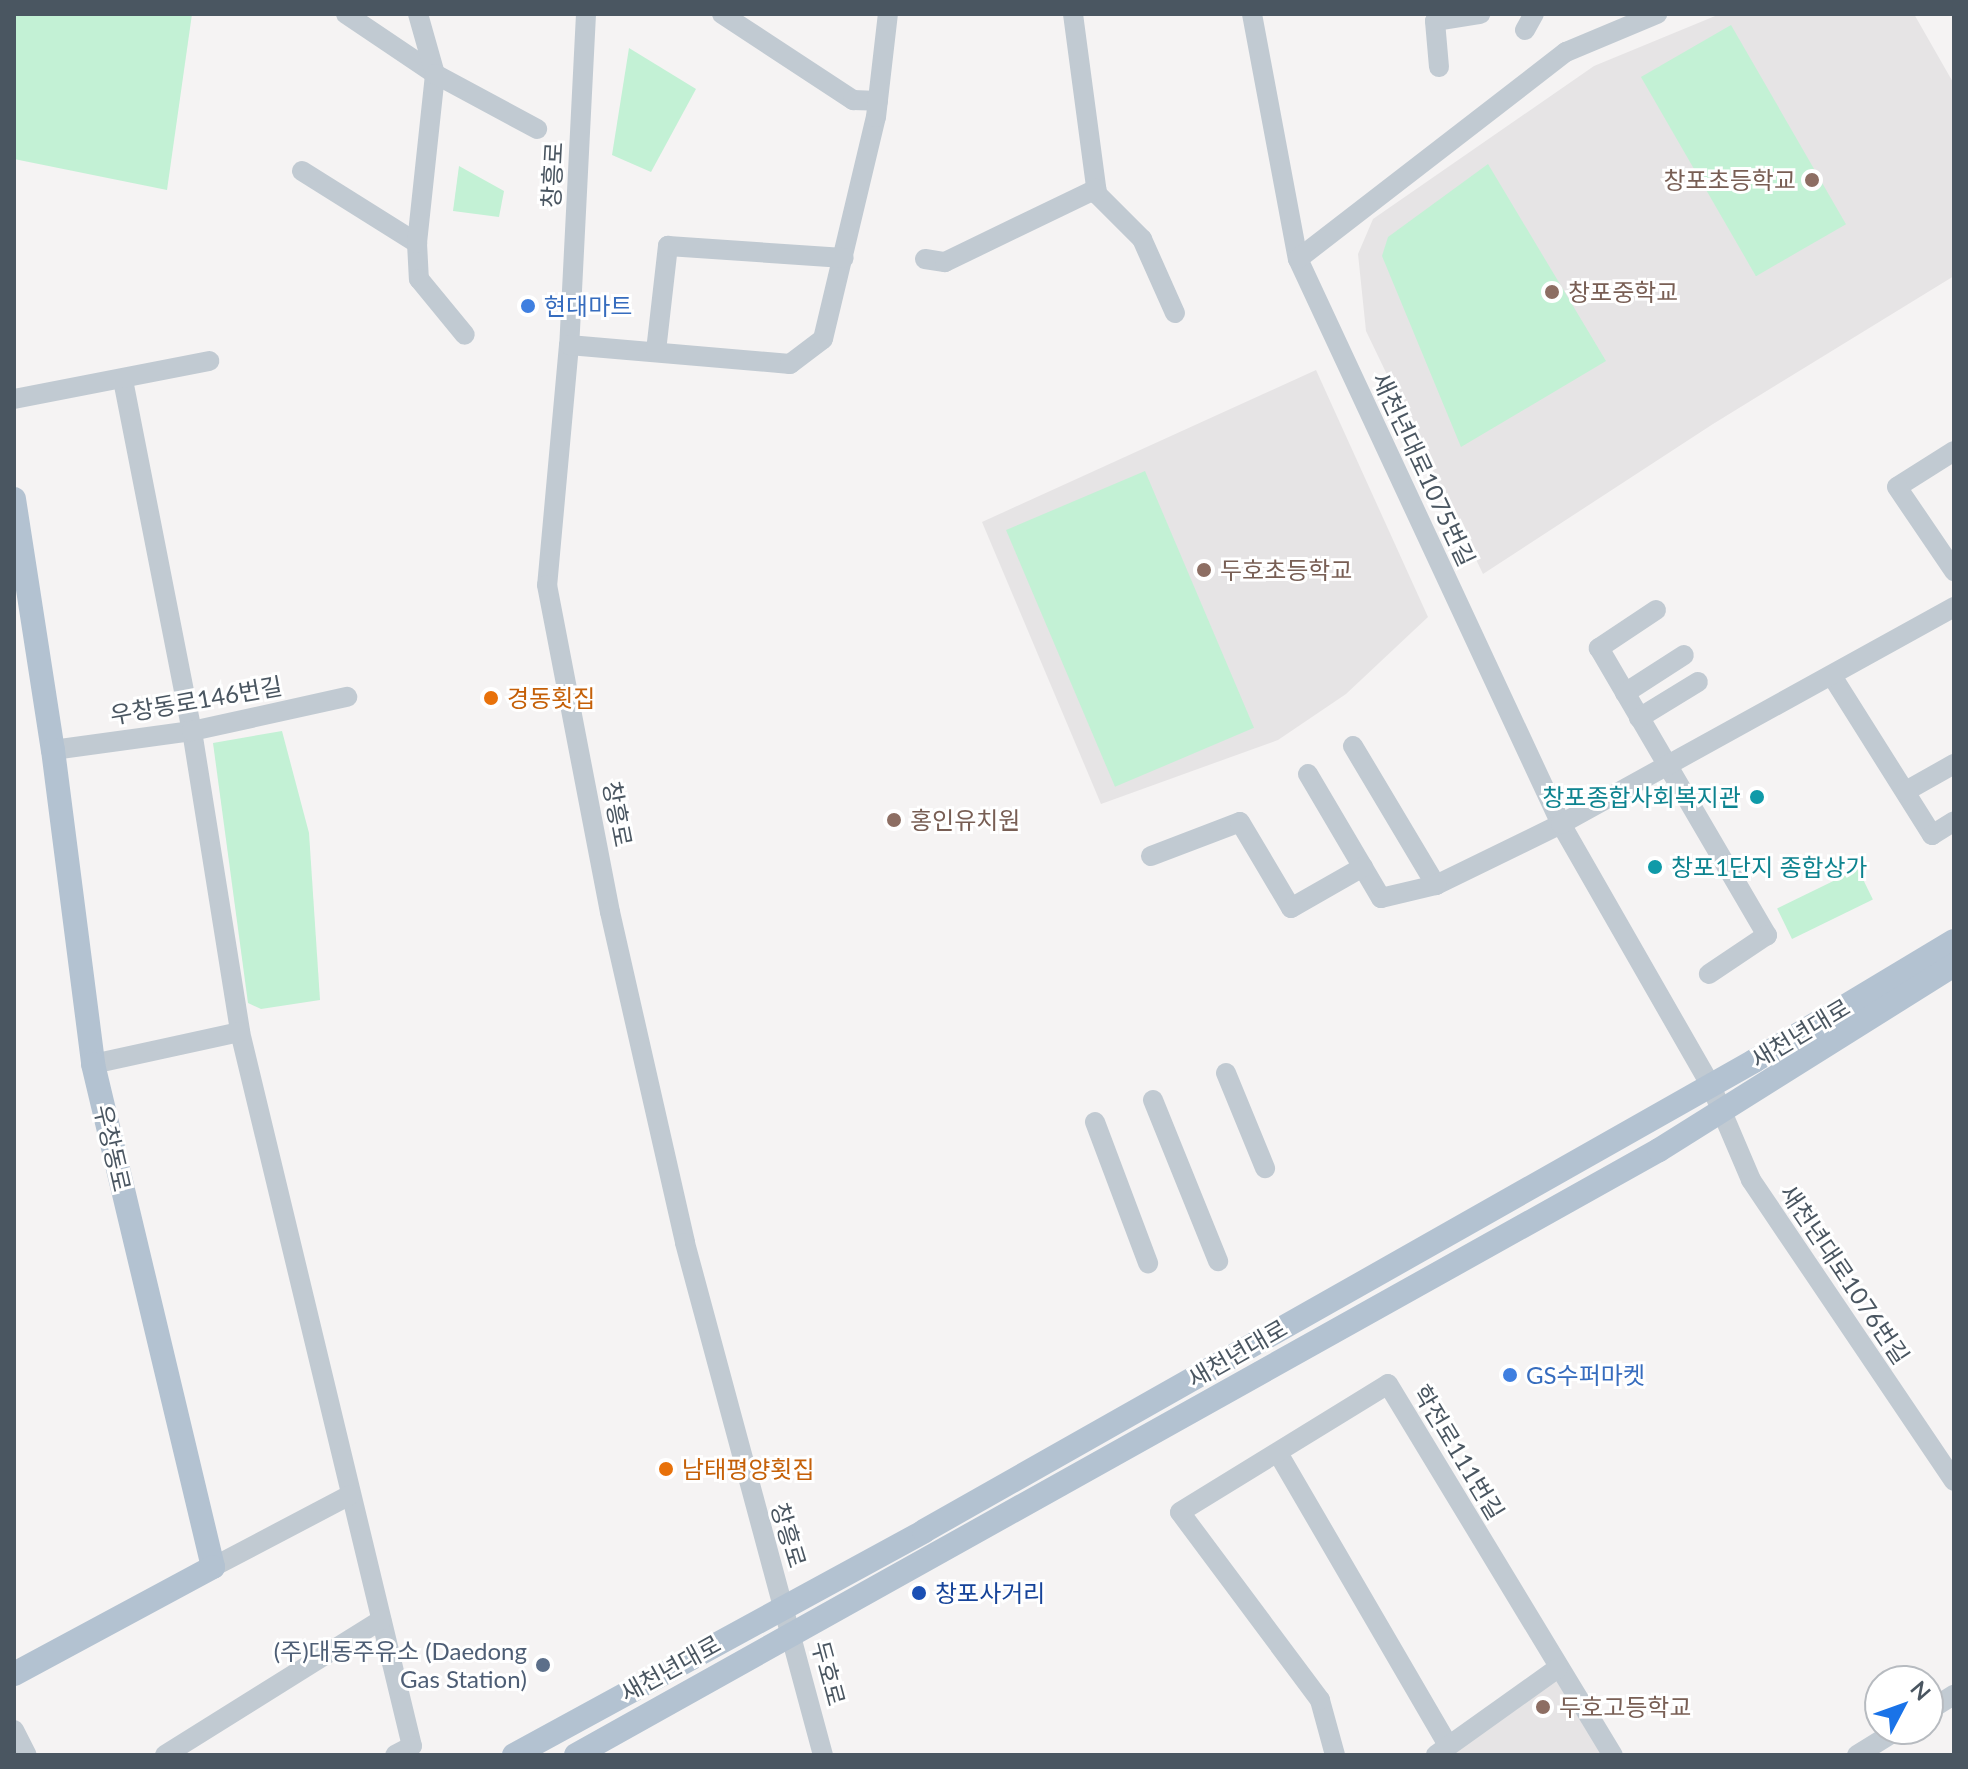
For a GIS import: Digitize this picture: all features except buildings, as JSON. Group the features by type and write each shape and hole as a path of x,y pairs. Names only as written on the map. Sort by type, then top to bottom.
{"main road":[{"name":"우창동로","path":"14,499 53,750 93,1064 213,1567"},
{"name":"새천년대로","path":"514,1755 924,1531 1711,1086 1954,941"},
{"name":"새천년대로","path":"576,1755 894,1581 1725,1113 1954,965"},
{"path":"894,1581 885,1576 885,1568 913,1550 924,1531"},
{"path":"14,1674 213,1567"}],"street":[{"path":"346,14 435,74 537,129"},
{"path":"418,14 435,74 417,243 419,279 465,335"},
{"name":"창흥로","path":"586,14 569,345 547,585 610,912 685,1243 736,1443 785,1605"},
{"path":"722,14 853,100 878,101"},
{"path":"569,345 790,364 823,339 878,101 888,14"},
{"path":"1073,14 1096,189 1142,239 1175,313"},
{"name":"새천년대로1075번길","path":"1252,14 1298,259 1561,824 1711,1086"},
{"path":"1439,67 1434,17 1480,14"},
{"path":"1298,259 1566,52 1657,14"},
{"path":"302,171 417,243"},
{"path":"925,259 945,262 1096,189"},
{"path":"656,351 668,246 844,258"},
{"path":"14,399 209,361"},
{"path":"123,380 192,731 240,1032 412,1746 395,1755"},
{"path":"1954,451 1897,487 1954,571"},
{"path":"1308,774 1381,898 1436,885 1561,824 1666,763 1832,676 1954,607"},
{"path":"1656,610 1599,648 1767,935 1709,974"},
{"path":"1625,693 1684,655"},
{"path":"1832,676 1932,835 1954,821"},
{"path":"1639,718 1698,682"},
{"name":"우창동로146번길","path":"53,750 192,731 347,697"},
{"path":"1353,746 1436,885"},
{"path":"1906,791 1954,764"},
{"path":"1151,856 1240,822 1291,908 1363,867"},
{"path":"93,1064 240,1032"},
{"path":"1226,1073 1265,1168"},
{"name":"새천년대로1076번길","path":"1711,1086 1751,1180 1954,1481"},
{"path":"1153,1100 1218,1261"},
{"path":"1095,1122 1148,1263"},
{"name":"학전로111번길","path":"1335,1755 1320,1700 1180,1512 1388,1384 1613,1755"},
{"path":"1278,1453 1442,1750 1558,1668"},
{"path":"213,1567 350,1495"},
{"name":"두호로","path":"785,1605 823,1755"},
{"path":"165,1755 381,1620"},
{"path":"14,1730 27,1755"}],"shaded area":[{"path":"1720,14 1914,14 1954,84 1954,276 1713,424 1483,574 1366,331 1358,254 1373,219 1594,66"},
{"name":"두호초등학교","path":"1316,370 1428,617 1346,694 1278,740 1101,804 982,522"},
{"name":"두호고등학교","path":"1558,1668 1613,1755 1436,1755"}],"green space":[{"path":"14,14 192,14 167,190 14,159"},
{"path":"1731,25 1846,224 1756,276 1641,77"},
{"path":"629,48 696,89 651,172 612,155"},
{"path":"1488,164 1606,361 1461,447 1382,256 1388,237"},
{"path":"459,166 504,191 499,217 453,211"},
{"path":"1145,471 1254,728 1115,787 1006,530"},
{"path":"282,731 309,833 320,1000 261,1009 248,1003 213,743"},
{"path":"1858,869 1873,900 1792,939 1777,908"}],"place":[{"name":"창포초등학교","path":"1812,180"},
{"name":"창포중학교","path":"1552,292"},
{"name":"현대마트","path":"528,306"},
{"name":"두호초등학교","path":"1204,570"},
{"name":"경동횟집","path":"491,698"},
{"name":"창포종합사회복지관","path":"1757,797"},
{"name":"홍인유치원","path":"894,820"},
{"name":"창포1단지 종합상가","path":"1655,867"},
{"name":"GS수퍼마켓","path":"1510,1375"},
{"name":"남태평양횟집","path":"666,1469"},
{"name":"창포사거리","path":"919,1593"},
{"name":"(주)대동주유소 (Daedong Gas Station)","path":"543,1665"},
{"name":"두호고등학교","path":"1543,1707"}]}
